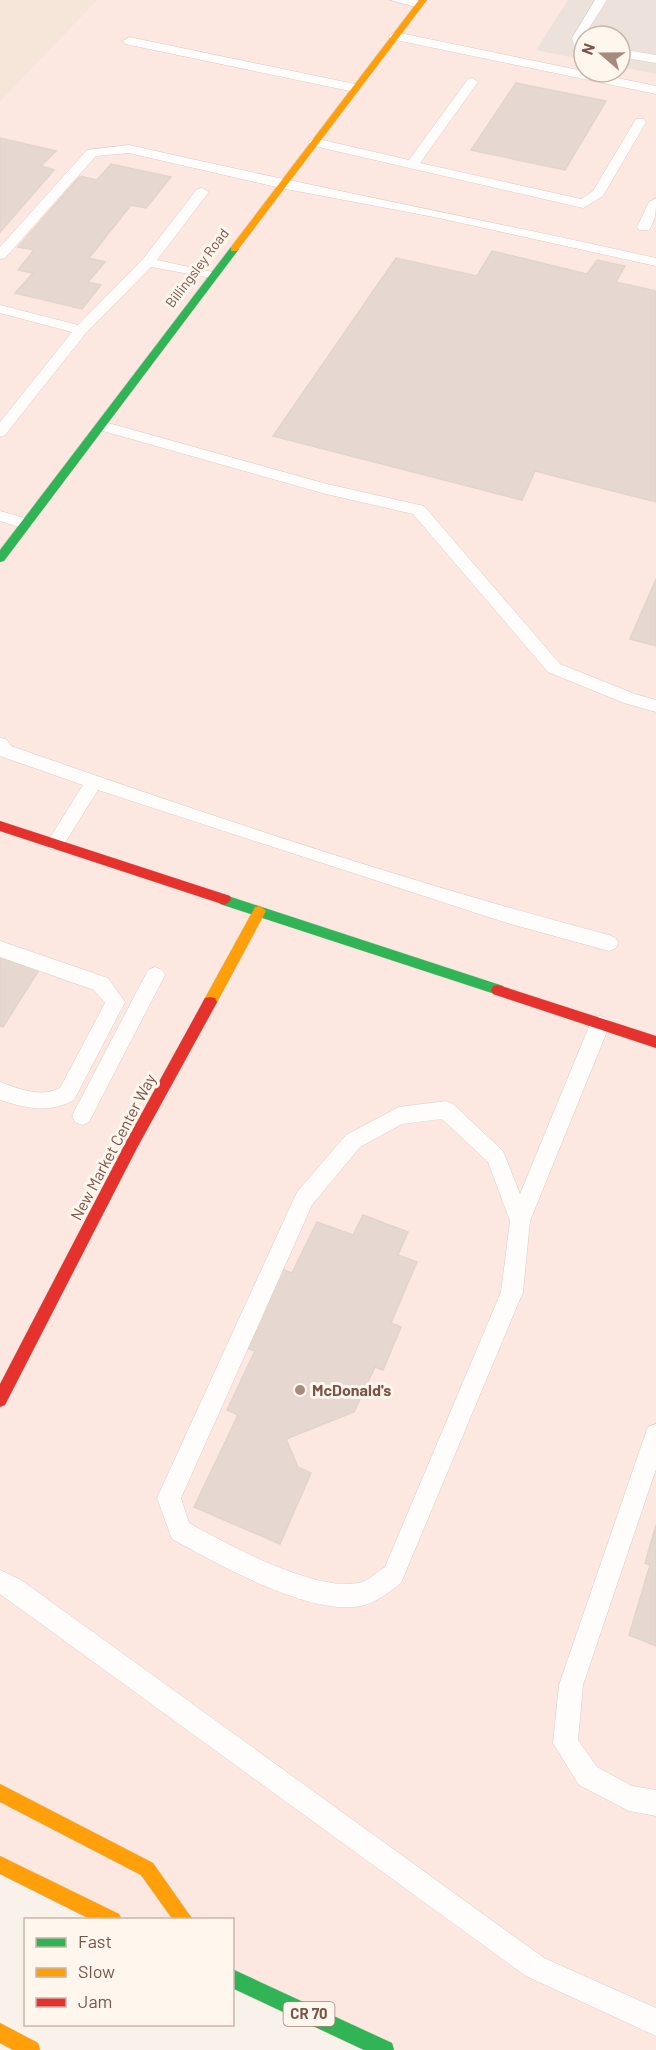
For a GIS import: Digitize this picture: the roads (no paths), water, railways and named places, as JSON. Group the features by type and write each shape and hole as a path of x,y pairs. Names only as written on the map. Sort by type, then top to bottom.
{"street":[{"name":"Billingsley Road","path":"0,558 421,2"},
{"path":"0,826 656,1042"},
{"name":"New Market Center Way","path":"0,1400 132,1144 260,911"},
{"path":"0,1793 147,1869 183,1918"},
{"path":"0,1864 108,1918"},
{"name":"CR 70","path":"234,1979 385,2050"},
{"path":"0,2032 31,2050"}],"lane":[{"path":"396,0 421,2"},
{"path":"586,24 601,0"},
{"path":"395,36 656,90"},
{"path":"129,41 355,88"},
{"path":"632,55 656,59"},
{"path":"412,165 472,82"},
{"path":"314,142 583,204 597,193 640,122"},
{"path":"0,255 92,153 129,149 281,184 434,213 656,262"},
{"path":"0,432 81,330 147,262 202,192"},
{"path":"644,226 656,202"},
{"path":"147,262 212,276"},
{"path":"0,309 81,330"},
{"path":"100,426 326,489 418,510 554,668 630,699 656,706"},
{"path":"0,516 26,524"},
{"path":"0,744 5,751 94,782 507,916 609,943"},
{"path":"55,844 94,782"},
{"path":"0,949 100,984 115,1002 140,1007"},
{"path":"82,1116 155,975"},
{"path":"0,1091 29,1100 56,1101 67,1094 115,1002"},
{"path":"520,1221 496,1156 446,1110 399,1116 353,1141 304,1199 170,1498 180,1531 219,1553 319,1594 361,1594 393,1575 512,1292 520,1221 600,1024"},
{"path":"656,1435 571,1685 565,1743 588,1776 629,1798 656,1803"},
{"path":"0,1582 13,1588 283,1782 535,1967 656,2022"}],"place":[{"name":"McDonald's","path":"300,1390"}]}
